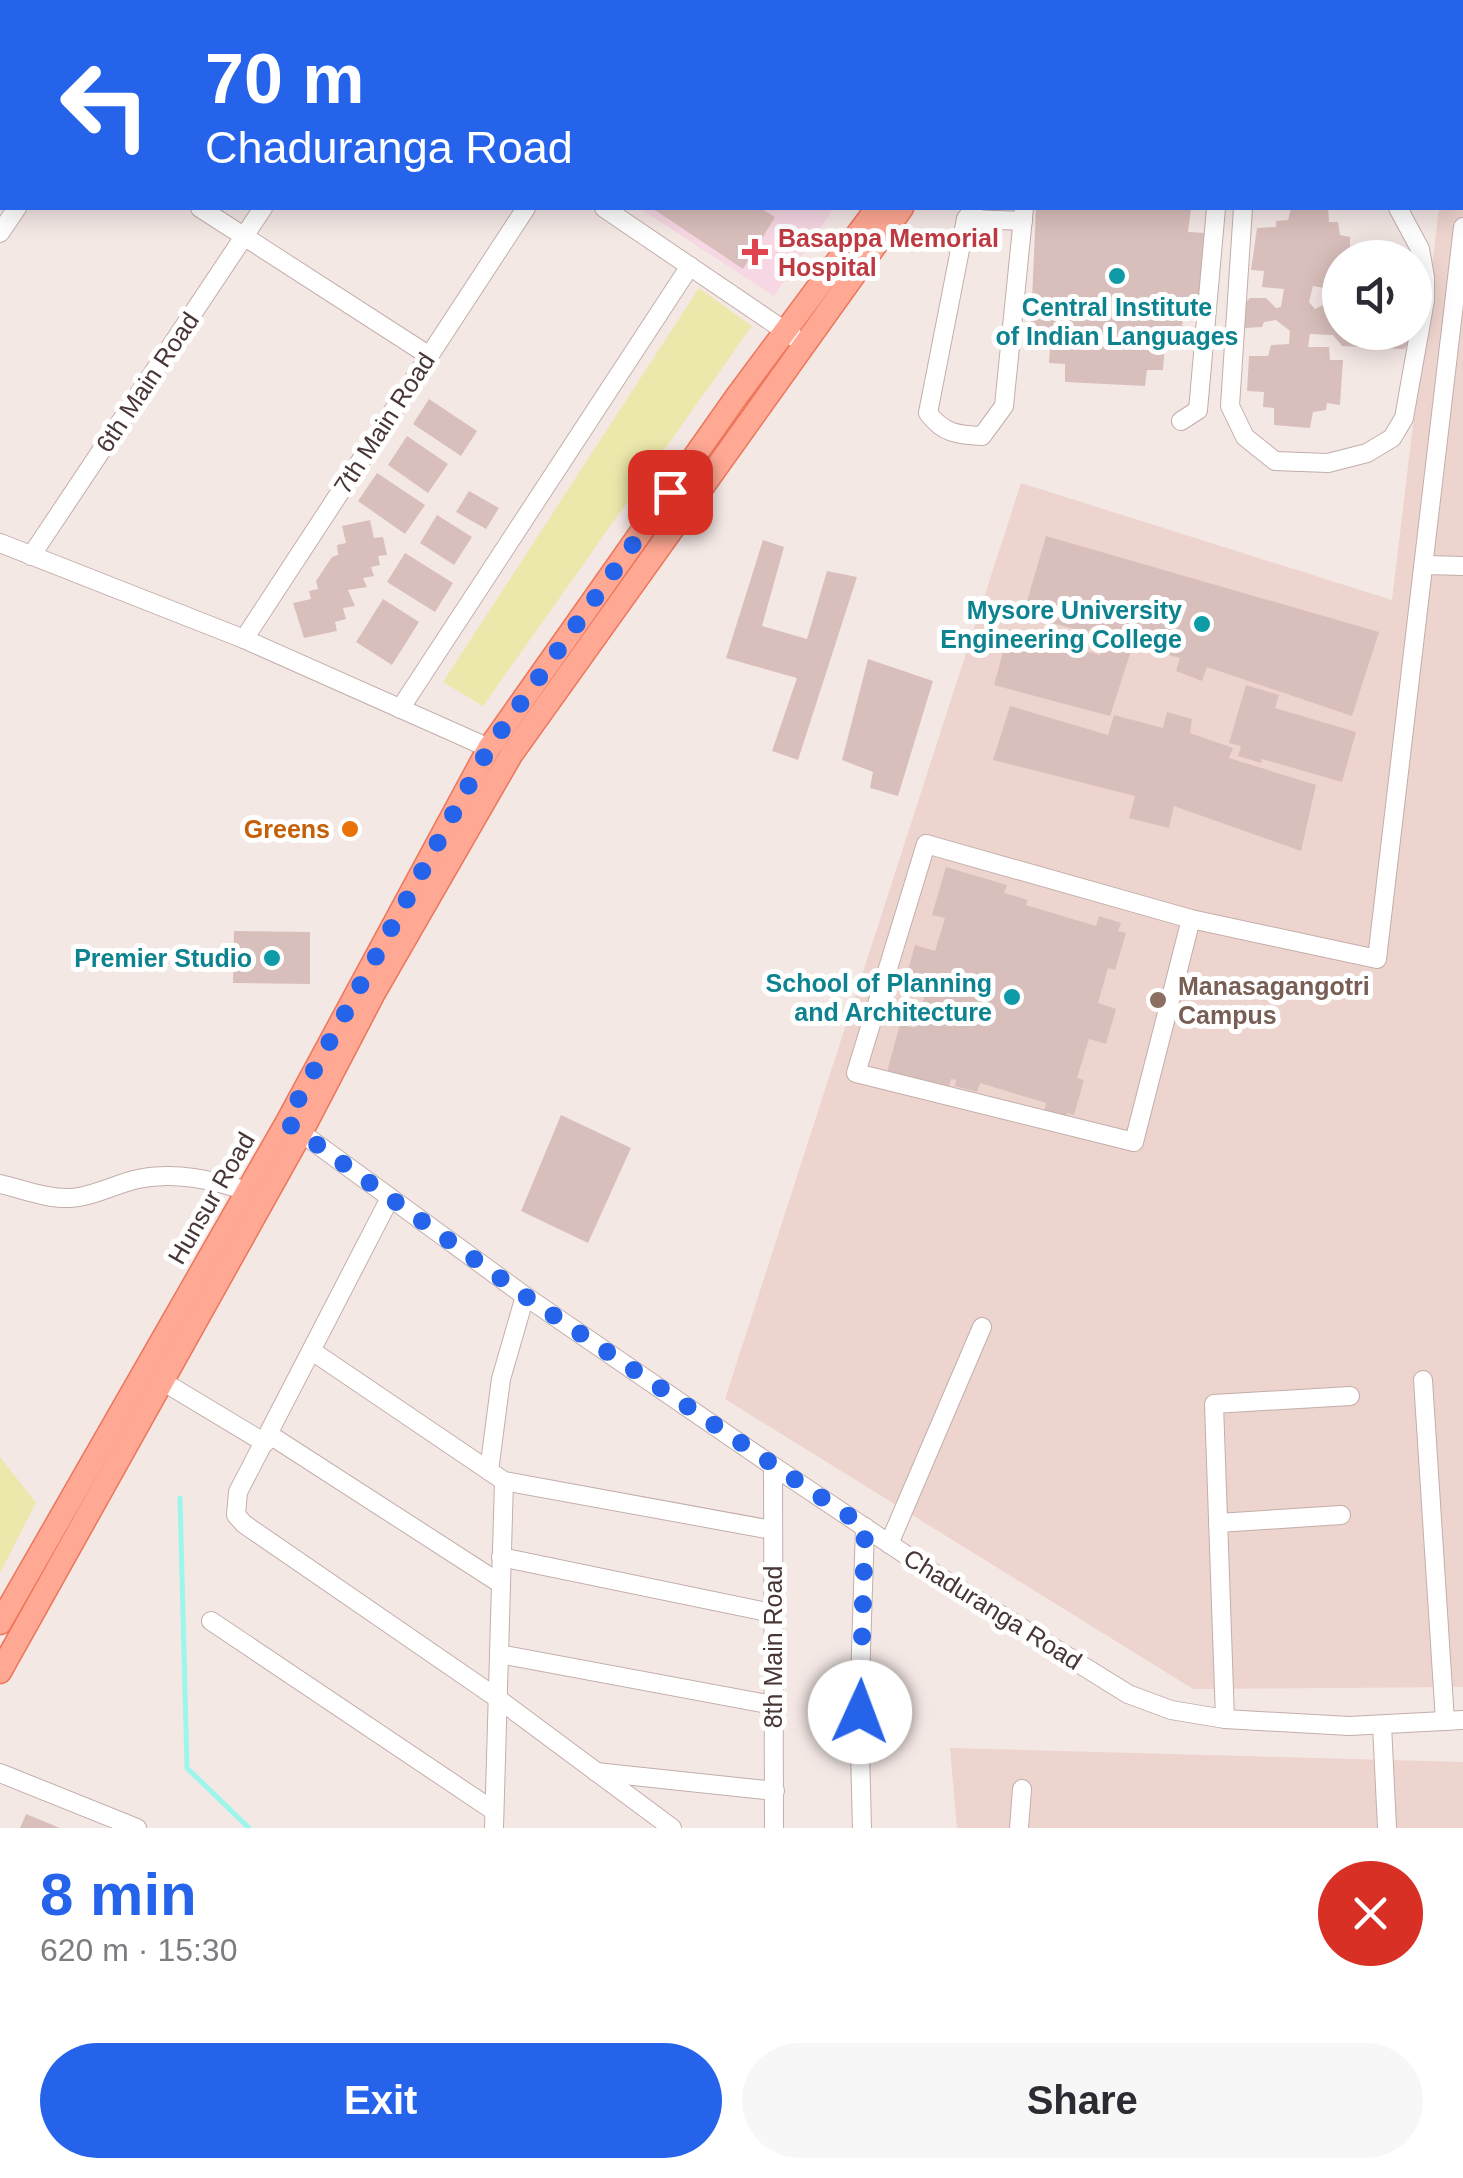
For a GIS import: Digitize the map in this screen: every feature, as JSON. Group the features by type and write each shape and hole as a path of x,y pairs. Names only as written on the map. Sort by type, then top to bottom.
{"main road":[{"name":"Hunsur Road","path":"0,1623 247,1191 294,1128 489,748 795,337 876,210"},
{"path":"0,1672 162,1381 294,1128 511,755 795,337 900,210"}],"street":[{"path":"0,233 16,210"},
{"path":"203,210 428,355"},
{"name":"6th Main Road","path":"31,556 262,210"},
{"name":"7th Main Road","path":"244,639 525,210"},
{"path":"607,210 795,337"},
{"path":"1181,421 1198,410 1216,210"},
{"path":"1244,210 1230,406 1245,437 1275,461 1328,463 1367,453 1392,438 1404,418 1426,300 1426,277 1420,249 1399,210"},
{"path":"970,214 1023,214 1004,406 982,436 940,429 928,413 970,214"},
{"path":"1191,919 1134,1142 856,1073 926,844 1191,919 1377,959 1463,227"},
{"path":"400,709 690,266"},
{"path":"0,543 244,639 489,748"},
{"path":"1426,564 1463,566"},
{"name":"Chaduranga Road","path":"294,1128 525,1296 773,1466 1128,1694 1171,1710 1225,1719 1316,1726 1454,1721"},
{"path":"0,1184 63,1198 163,1177 204,1179 247,1191"},
{"path":"390,1198 235,1504 236,1515 498,1698 672,1828"},
{"path":"494,1820 501,1557 496,1476 500,1379 525,1296"},
{"path":"890,1544 982,1327"},
{"path":"312,1351 496,1476 772,1530"},
{"path":"1423,1380 1454,1721"},
{"path":"162,1381 268,1439 500,1584"},
{"path":"1225,1719 1214,1404 1350,1396"},
{"name":"8th Main Road","path":"773,1466 774,1828"},
{"path":"1218,1523 1341,1515"},
{"path":"862,1828 860,1712 865,1527"},
{"path":"501,1557 772,1613"},
{"path":"211,1621 494,1820"},
{"path":"498,1654 773,1705"},
{"path":"1382,1725 1387,1828"},
{"path":"593,1772 775,1791"},
{"path":"0,1773 138,1828"},
{"path":"1019,1828 1022,1789"}],"shaded area":[{"name":"Basappa Memorial Hospital","path":"642,210 833,210 774,296"},
{"name":"Manasagangotri Campus","path":"1439,210 1463,210 1463,1687 1193,1689 725,1399 1021,483 1392,600 1422,350 1432,350 1432,266"},
{"path":"699,288 752,326 483,706 443,682"},
{"path":"0,1457 36,1503 0,1573"},
{"path":"950,1748 1463,1762 1463,1828 957,1828"}],"building":[{"path":"655,210 763,210 775,217 743,269"},
{"name":"Central Institute of Indian Languages","path":"1036,210 1191,210 1188,232 1205,233 1198,320 1183,318 1181,336 1166,334 1163,370 1147,370 1145,386 1065,382 1065,364 1049,363 1050,345 1030,345"},
{"path":"1290,210 1328,210 1329,222 1338,222 1340,235 1350,237 1322,240 1322,288 1313,286 1309,302 1315,309 1322,306 1322,335 1310,334 1308,347 1322,347 1329,350 1330,360 1343,360 1340,405 1327,403 1326,410 1313,412 1310,428 1274,425 1274,408 1263,407 1264,392 1247,391 1249,356 1268,356 1271,345 1289,344 1290,331 1276,320 1264,322 1262,327 1245,328 1240,321 1242,306 1250,298 1266,298 1276,308 1281,307 1284,289 1262,287 1264,271 1251,270 1257,228 1276,227 1276,221 1288,220"},
{"path":"429,399 477,431 461,456 413,424"},
{"path":"407,436 448,464 428,493 388,465"},
{"path":"377,473 425,505 405,534 358,501"},
{"path":"469,491 499,508 486,529 456,512"},
{"path":"437,515 472,537 454,565 420,543"},
{"path":"370,520 374,538 383,537 387,555 378,556 380,565 371,567 374,576 363,578 367,587 348,590 355,606 343,608 346,619 335,622 337,631 304,638 293,603 311,599 309,591 318,589 316,581 332,557 338,555 337,545 346,543 342,526"},
{"name":"Mysore University Engineering College","path":"1046,536 1379,632 1352,716 1207,667 1202,681 1176,671 1180,658 1023,615"},
{"path":"763,540 784,547 762,626 807,639 827,571 857,577 798,760 772,751 797,678 726,658"},
{"path":"405,553 453,583 435,612 387,582"},
{"path":"383,599 419,622 392,665 356,642"},
{"name":"Mysore University Engineering College","path":"1009,630 1100,655 1102,643 1131,651 1110,716 994,685"},
{"path":"868,659 933,681 898,796 870,788 873,772 842,760"},
{"name":"Mysore University Engineering College","path":"1246,685 1279,695 1275,708 1356,732 1342,782 1238,756 1241,746 1229,743"},
{"name":"Mysore University Engineering College","path":"1010,706 1108,735 1114,715 1163,728 1167,712 1192,719 1190,733 1233,748 1229,758 1316,785 1301,851 1174,806 1169,828 1129,818 1135,796 993,760"},
{"name":"School of Planning and Architecture","path":"946,867 1007,885 1004,893 1028,900 1026,905 1096,926 1099,916 1121,923 1118,931 1126,933 1115,970 1108,968 1098,1003 1116,1009 1106,1044 1089,1039 1077,1078 1084,1080 1074,1115 1067,1113 1066,1119 1044,1112 1046,1103 980,1083 977,1092 955,1086 956,1080 951,1079 948,1090 887,1072 900,1024 915,1028 926,991 904,984 915,945 935,951 945,918 932,915"},
{"name":"Premier Studio","path":"234,931 310,932 310,984 233,983"},
{"path":"561,1115 631,1148 588,1243 521,1211"},
{"path":"26,1814 60,1828 20,1828"}],"waterway":[{"path":"180,1498 187,1768 249,1828"}],"place":[{"name":"Basappa Memorial Hospital","path":"755,252"},
{"name":"Central Institute of Indian Languages","path":"1117,276"},
{"name":"Mysore University Engineering College","path":"1202,624"},
{"name":"Greens","path":"350,829"},
{"name":"Premier Studio","path":"272,958"},
{"name":"School of Planning and Architecture","path":"1012,997"},
{"name":"Manasagangotri Campus","path":"1158,1000"}],"route":[{"path":"670,492 489,748 286,1122 525,1296 865,1527 860,1712"}]}
